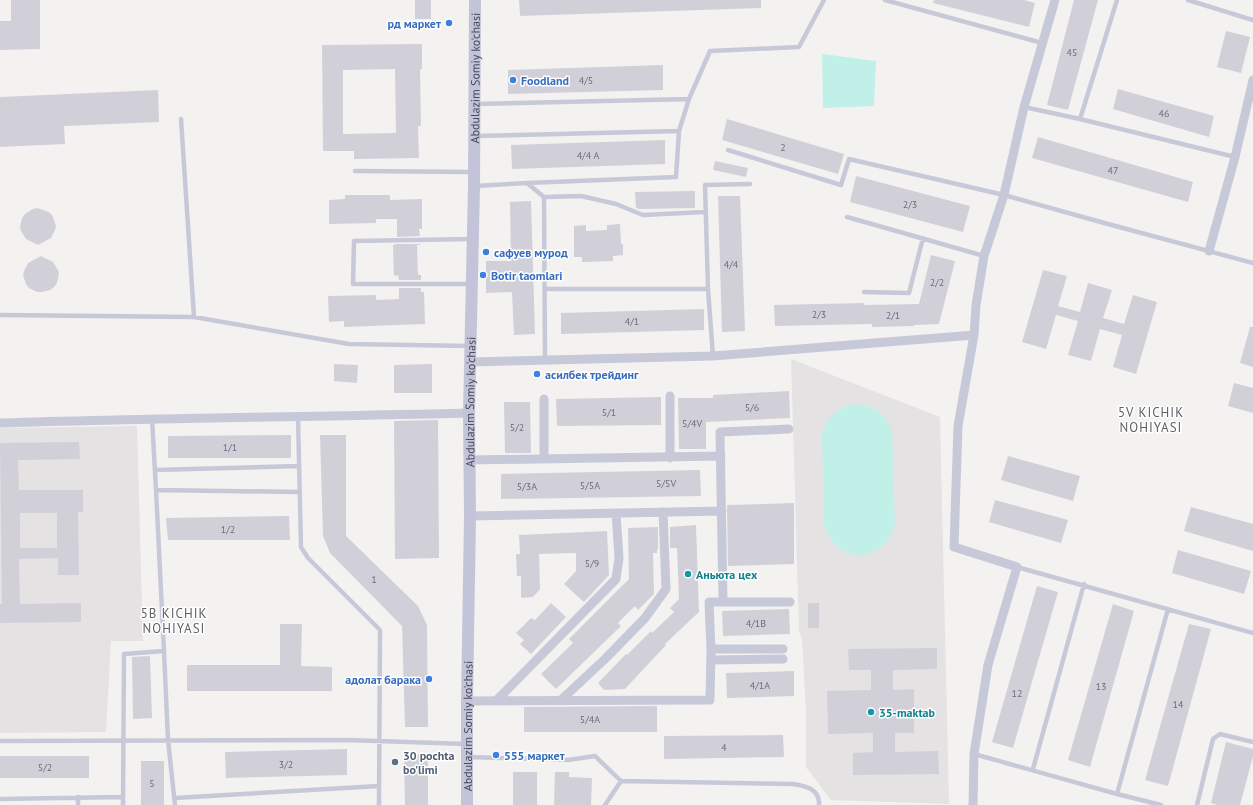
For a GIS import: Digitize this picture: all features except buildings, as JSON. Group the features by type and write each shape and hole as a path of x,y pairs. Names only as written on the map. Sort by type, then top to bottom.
{"street":[{"name":"Abdulazim Somiy ko'chasi","path":"467,805 470,516 469,413 474,186 475,0"},
{"path":"973,805 974,754 988,665 1017,566 954,547 958,426 974,335 976,305 984,256 1004,195 1024,107 1055,0"},
{"path":"1209,251 1250,102 1253,80"},
{"path":"470,362 712,356 974,335"},
{"path":"670,396 670,458"},
{"path":"544,399 544,459"},
{"path":"0,423 152,418 298,417 469,413"},
{"path":"723,602 720,432 789,429"},
{"path":"469,460 721,456"},
{"path":"470,516 722,511"},
{"path":"561,700 605,660 645,618 666,589 664,512"},
{"path":"497,700 616,579 619,558 616,513"},
{"path":"467,700 710,700 711,649 709,602 790,602"},
{"path":"711,649 783,649"},
{"path":"711,660 783,659"}],"lane":[{"path":"474,186 676,176 679,131 690,99 710,51 799,47 824,0"},
{"path":"885,0 1042,43"},
{"path":"1080,119 1118,0"},
{"path":"1188,0 1253,20"},
{"path":"474,104 690,99"},
{"path":"1024,107 1080,119 1234,157"},
{"path":"181,119 194,317"},
{"path":"474,136 679,131"},
{"path":"728,150 841,185 849,159 1004,195 1253,263"},
{"path":"355,171 474,172"},
{"path":"527,183 544,197 581,196 616,204 643,215 706,212"},
{"path":"712,356 708,289 705,184 750,184"},
{"path":"544,197 545,360"},
{"path":"847,217 984,256"},
{"path":"864,292 909,293 923,238"},
{"path":"472,239 354,241 353,270 353,284 472,284"},
{"path":"545,289 708,289"},
{"path":"0,316 194,317 349,344 470,346"},
{"path":"298,417 301,547 308,558 380,630 379,805"},
{"path":"152,418 168,740 175,805"},
{"path":"155,470 298,466"},
{"path":"156,490 299,492"},
{"path":"1017,566 1253,633"},
{"path":"1033,769 1084,584"},
{"path":"1117,794 1168,609"},
{"path":"123,805 124,654 164,651"},
{"path":"1197,805 1213,739 1220,734 1253,742"},
{"path":"0,741 348,740 467,744"},
{"path":"974,754 1161,805"},
{"path":"467,757 568,760 595,756 621,781 798,785 814,791 819,799 819,805"},
{"path":"605,805 621,781"},
{"path":"175,798 379,786"},
{"path":"78,797 78,805"},
{"path":"0,799 124,797"}],"shaded area":[{"path":"822,54 876,61 874,106 823,108"},
{"path":"791,359 940,417 949,804 831,800 806,767 806,710 802,639 799,630"},
{"path":"856,404 874,409 882,415 892,431 895,524 889,537 881,547 871,553 860,555 849,553 839,548 831,538 824,525 822,433 834,413"},
{"path":"137,426 143,641 111,641 106,732 0,733 0,428"}],"place":[{"name":"рд маркет","path":"449,23"},
{"name":"Foodland","path":"513,80"},
{"name":"сафуев мурод","path":"486,252"},
{"name":"Botir taomlari","path":"483,275"},
{"name":"асилбек трейдинг","path":"537,374"},
{"name":"Аньюта цех","path":"688,574"},
{"name":"адолат барака","path":"429,679"},
{"name":"35-maktab","path":"871,712"},
{"name":"555 маркет","path":"496,755"},
{"name":"30 pochta bo'limi","path":"395,762"}],"district":[{"name":"5V KICHIK NOHIYASI","path":"1151,420"},
{"name":"5B KICHIK NOHIYASI","path":"174,620"}]}
